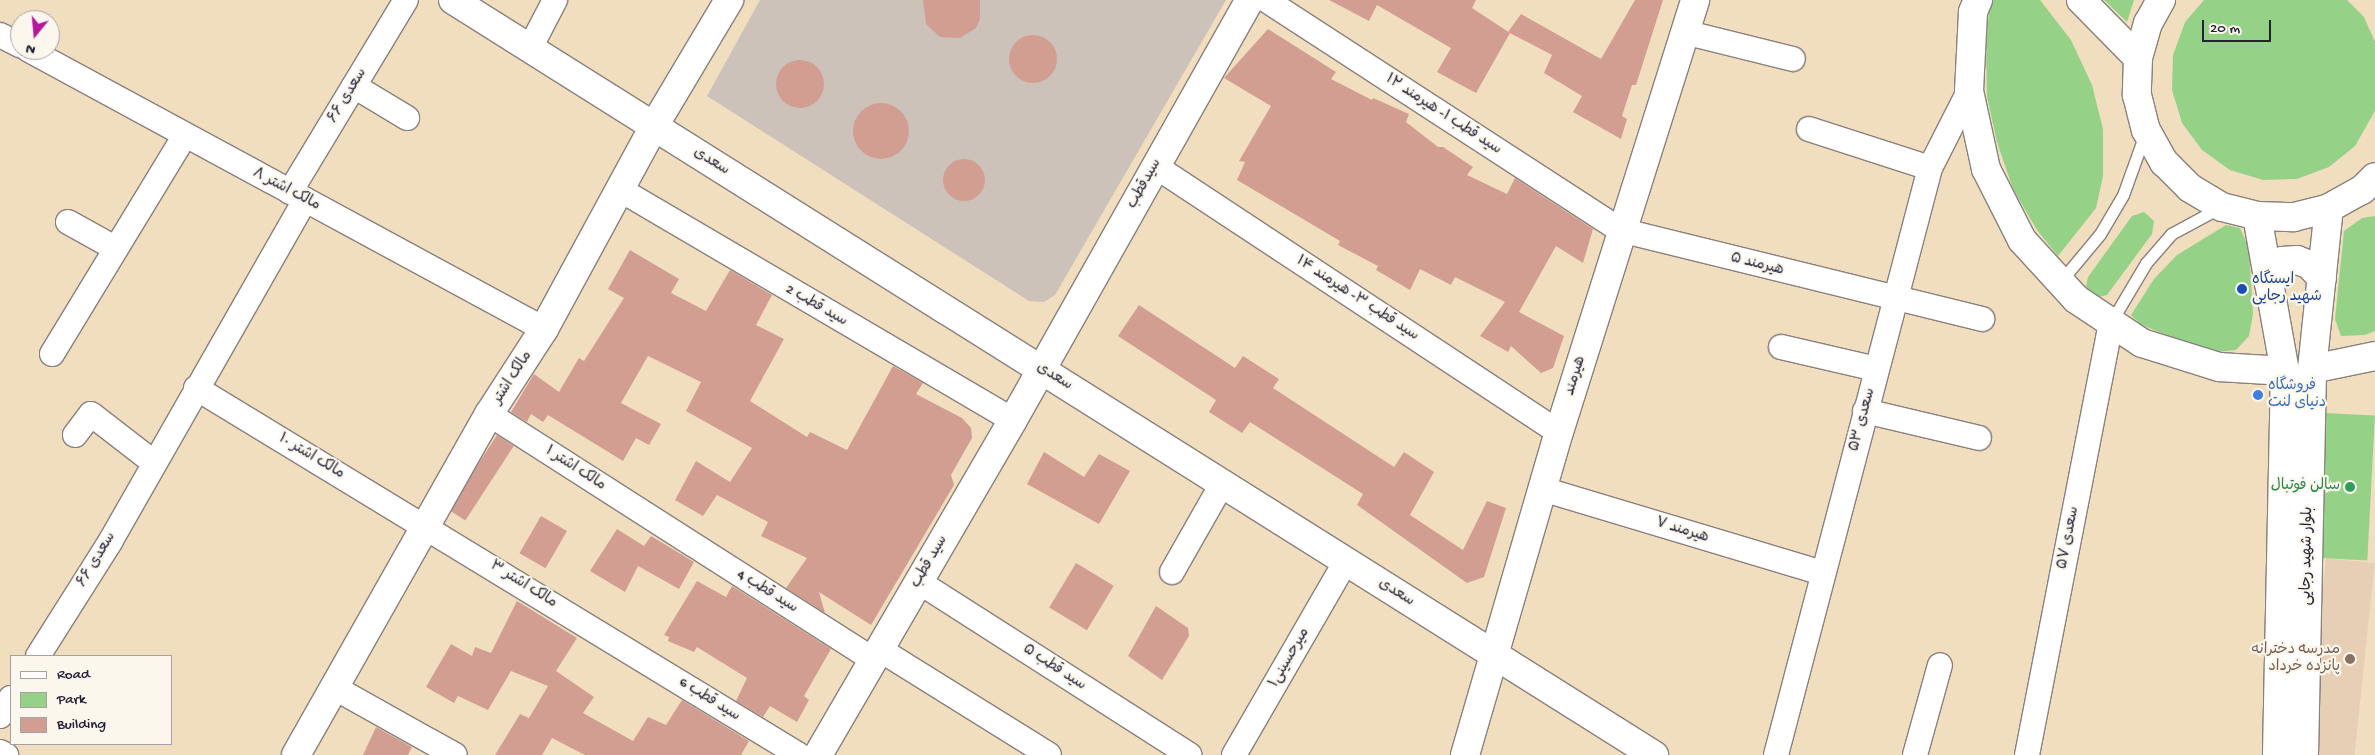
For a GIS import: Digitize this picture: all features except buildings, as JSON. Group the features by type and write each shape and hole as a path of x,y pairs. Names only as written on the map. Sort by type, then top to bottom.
{"main road":[{"name":"سعدی","path":"453,0 1654,755"},
{"name":"مالک اشتر","path":"296,755 489,414 544,329 654,126 729,0"},
{"name":"سیدقطب","path":"1042,370 1250,0"},
{"name":"هیرمند","path":"1465,755 1558,432 1620,230 1695,0"},
{"path":"1978,0 1973,12 1969,91 1986,169 2022,240 2076,299 2142,343 2219,367 2285,371"},
{"path":"2081,0 2138,58"},
{"path":"2161,0 2148,23 2138,58 2137,94 2146,130 2171,168 2190,188 2222,207 2257,216 2294,217 2330,208 2371,186"},
{"name":"بلوار شهید رجایی","path":"2304,755 2312,369 2330,208"},
{"name":"بلوار شهید رجایی","path":"2257,216 2285,371 2278,755"},
{"path":"2269,284 2282,261 2297,260 2310,265 2322,279"},
{"path":"2312,369 2375,356"},
{"name":"سید قطب","path":"818,755 1042,370"}],"street":[{"name":"سعدی ۶۶","path":"39,655 110,542 196,388 354,86 406,0"},
{"path":"530,48 555,0"},
{"name":"سید قطب ۱- هیرمند ۱۲","path":"1266,0 1620,230"},
{"path":"1684,32 1793,59"},
{"name":"مالک اشتر ۸","path":"46,60 544,329"},
{"path":"354,86 407,118"},
{"name":"سعدی ۵۳","path":"1776,755 1822,572 1930,168 1969,91"},
{"path":"1809,130 1930,168"},
{"path":"52,354 185,135"},
{"name":"سید قطب ۳- هیرمند ۱۴","path":"1155,166 1558,432"},
{"name":"سید قطب 2","path":"620,189 1013,420"},
{"path":"68,222 115,248"},
{"name":"هیرمند ۵","path":"1620,230 1894,300 1982,319"},
{"name":"سعدی ۵۷","path":"2028,755 2111,322"},
{"path":"1781,348 1876,369"},
{"name":"مالک اشتر ۱۰","path":"196,388 426,526"},
{"path":"1865,411 1979,438"},
{"path":"75,435 91,414 153,462"},
{"name":"مالک اشتر ۱","path":"489,414 660,524"},
{"path":"1172,572 1222,484"},
{"name":"هیرمند ۷","path":"1542,489 1822,572"},
{"name":"سید قطب 4","path":"660,524 876,655 1049,755"},
{"name":"مالک اشتر ۳","path":"426,526 620,645"},
{"name":"میرحسینی۱","path":"1234,755 1346,561"},
{"name":"سید قطب ۵","path":"918,582 1189,755"},
{"name":"سید قطب 6","path":"620,645 799,755"},
{"path":"1915,755 1940,665"},
{"path":"335,688 454,755"},
{"path":"0,716 10,700"},
{"path":"0,752 6,755"}],"lane":[{"path":"2060,282 2100,234 2123,195 2146,130"},
{"path":"2111,322 2146,263 2171,234 2222,207"}],"shaded area":[{"path":"760,0 1226,0 1055,295 1044,302 1029,301 707,96"},
{"name":"مدرسه دخترانه پانزده خرداد","path":"2326,558 2375,563 2355,755 2305,754"}],"green space":[{"path":"1990,0 2040,0 2071,40 2092,85 2103,129 2103,176 2096,208 2058,256 2037,230 2013,189 1997,142 1987,97 1986,45"},
{"path":"2104,0 2134,0 2127,22"},
{"path":"2204,0 2347,0 2364,17 2375,42 2375,111 2355,146 2329,167 2297,179 2263,180 2230,170 2202,150 2182,123 2172,90 2173,55 2185,22"},
{"path":"2144,212 2154,221 2152,234 2107,295 2099,297 2091,294 2086,286 2088,277 2132,216"},
{"path":"2375,216 2375,331 2365,335 2341,336 2335,319 2344,231 2362,218"},
{"path":"2226,225 2240,228 2249,248 2253,314 2249,336 2236,350 2216,352 2173,338 2140,324 2131,315 2154,279 2177,255"},
{"name":"سالن فوتبال","path":"2325,413 2375,416 2367,560 2317,558"}],"place":[{"name":"ایستگاه شهید رجایی","path":"2242,289"},
{"name":"فروشگاه دنیای لنت","path":"2258,395"},
{"name":"سالن فوتبال","path":"2350,487"},
{"name":"مدرسه دخترانه پانزده خرداد","path":"2350,659"}]}
